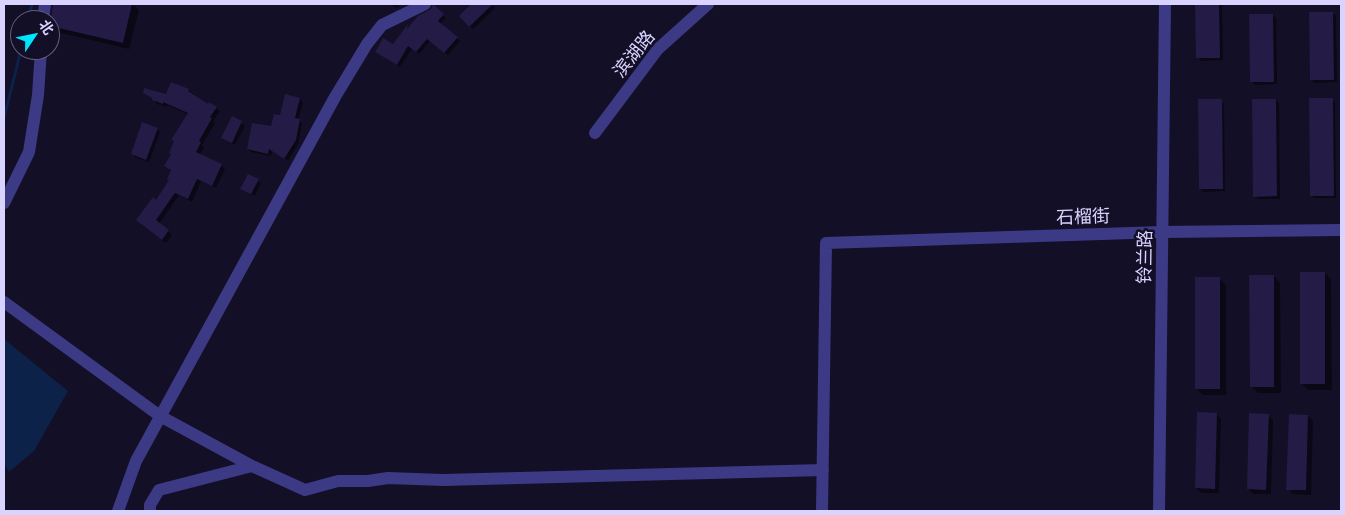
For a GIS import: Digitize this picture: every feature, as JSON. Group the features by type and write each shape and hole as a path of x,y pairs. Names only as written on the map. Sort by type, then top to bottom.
{"street":[{"path":"118,511 136,461 367,44 382,25 425,4"},
{"name":"滨湖路","path":"595,133 658,49 708,4"},
{"name":"铃兰路","path":"1159,511 1165,4"},
{"path":"4,203 29,152 38,95 40,60"},
{"name":"石榴街","path":"823,470 826,243 1162,232 1341,230"},
{"path":"4,302 160,416 252,466 305,490 338,480 368,481 388,478 443,480 823,470 822,511"},
{"path":"150,511 150,505 159,490 252,466"}],"water":[{"path":"4,339 68,391 34,451 9,472 4,463"}],"building":[{"path":"53,4 132,4 123,43 60,28 60,10 52,10"},
{"path":"433,4 444,14 438,21 458,37 444,53 427,39 416,52 408,46 397,65 375,52 383,38 393,44 408,24 407,29 418,16 431,9"},
{"path":"471,4 493,4 469,27 459,16"},
{"path":"1195,4 1219,4 1220,58 1196,58"},
{"path":"1309,12 1333,12 1334,80 1310,80"},
{"path":"1249,14 1273,14 1274,82 1250,82"},
{"path":"171,82 189,89 188,91 208,104 209,102 217,107 210,117 212,118 199,141 201,142 196,152 222,164 212,186 197,179 188,199 175,193 156,220 169,230 162,240 136,220 153,197 156,200 169,180 167,179 171,170 164,166 171,154 169,153 174,141 171,140 188,113 163,102 163,104 152,100 152,98 143,93 144,88 166,94"},
{"path":"285,94 300,98 295,118 300,119 296,140 284,159 269,149 268,154 247,149 252,123 271,126 274,114 280,115"},
{"path":"1309,98 1333,98 1334,196 1310,196"},
{"path":"1198,99 1222,99 1223,189 1199,189"},
{"path":"1252,99 1276,99 1277,196 1253,197"},
{"path":"232,116 242,121 232,143 221,138"},
{"path":"142,122 158,128 146,160 131,154"},
{"path":"248,174 259,179 251,194 240,189"},
{"path":"1300,272 1325,272 1325,384 1300,384"},
{"path":"1249,275 1274,275 1274,387 1250,387"},
{"path":"1195,277 1220,277 1220,389 1195,389"},
{"path":"1197,412 1217,413 1215,489 1195,488"},
{"path":"1249,413 1269,414 1266,490 1247,489"},
{"path":"1289,414 1308,415 1306,490 1286,490"}],"waterway":[{"path":"30,10 32,4"},
{"path":"4,118 18,60"}]}
